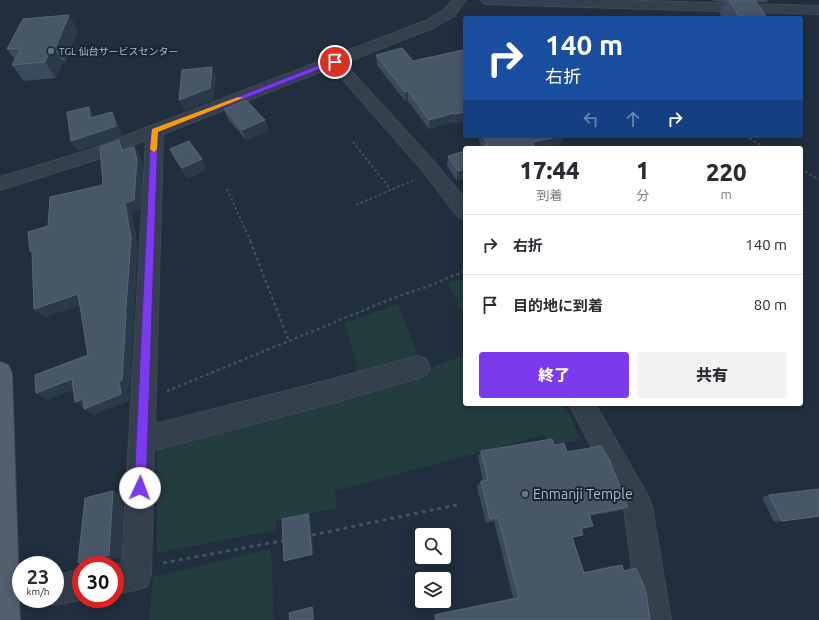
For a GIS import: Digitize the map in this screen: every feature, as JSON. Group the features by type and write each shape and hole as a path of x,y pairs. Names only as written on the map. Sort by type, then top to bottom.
{"main road":[{"path":"0,373 9,605"}],"street":[{"path":"0,184 92,155 430,24 449,13 460,0"},
{"path":"487,0 819,10"},
{"path":"335,62 433,172 463,210"},
{"path":"126,573 142,440 154,131"},
{"path":"142,440 329,392 418,367"},
{"path":"582,406 638,506 654,620"}],"path":[{"path":"748,138 762,146"},
{"path":"353,142 391,190"},
{"path":"803,170 819,180"},
{"path":"356,205 433,172"},
{"path":"227,189 259,260 289,341"},
{"path":"144,400 463,271"},
{"path":"312,535 461,504"},
{"path":"126,573 286,540"}],"green space":[{"path":"463,279 463,314 448,283"},
{"path":"398,304 419,358 359,376 345,323"},
{"path":"463,356 463,406 565,406 581,440 548,444 544,435 335,491 337,508 276,521 276,530 157,553 157,444 365,392"},
{"path":"271,549 274,620 149,620 153,577"}],"building":[{"path":"729,0 755,0 766,16 739,16"},
{"path":"69,15 56,46 52,46 45,62 12,65 21,48 7,49 23,19"},
{"path":"402,48 413,61 463,50 463,112 454,113 429,120 408,91 405,92 376,55"},
{"path":"212,67 210,88 179,100 182,70"},
{"path":"246,100 265,120 242,130 224,109"},
{"path":"89,107 90,118 112,112 116,126 71,141 67,112"},
{"path":"484,138 552,138 532,142 535,146 485,146 488,145"},
{"path":"119,140 122,150 134,147 137,160 134,200 125,203 131,238 125,309 126,314 122,380 119,381 121,394 84,409 83,399 75,402 72,379 36,393 35,375 88,355 78,294 34,309 32,251 30,251 28,232 48,226 50,197 103,185 100,147"},
{"path":"189,141 202,159 182,168 170,149"},
{"path":"463,152 463,170 458,171 448,156"},
{"path":"552,439 554,445 564,443 567,452 601,446 609,459 628,507 589,514 593,526 581,528 583,535 572,537 584,573 622,565 624,571 636,568 646,591 650,620 436,620 435,615 519,598 498,517 490,519 481,481 488,480 481,451"},
{"path":"819,489 819,516 782,521 769,495"},
{"path":"113,491 109,555 79,556 85,498"},
{"path":"308,514 312,554 284,561 282,519"},
{"path":"312,607 313,620 290,620 289,613"}],"slow traffic":[{"path":"154,149 154,131 240,98"}],"place":[{"name":"TGL 仙台サービスセンター","path":"51,51"},
{"name":"Enmanji Temple","path":"525,494"}],"route":[{"path":"140,488 154,131 335,62"}]}
